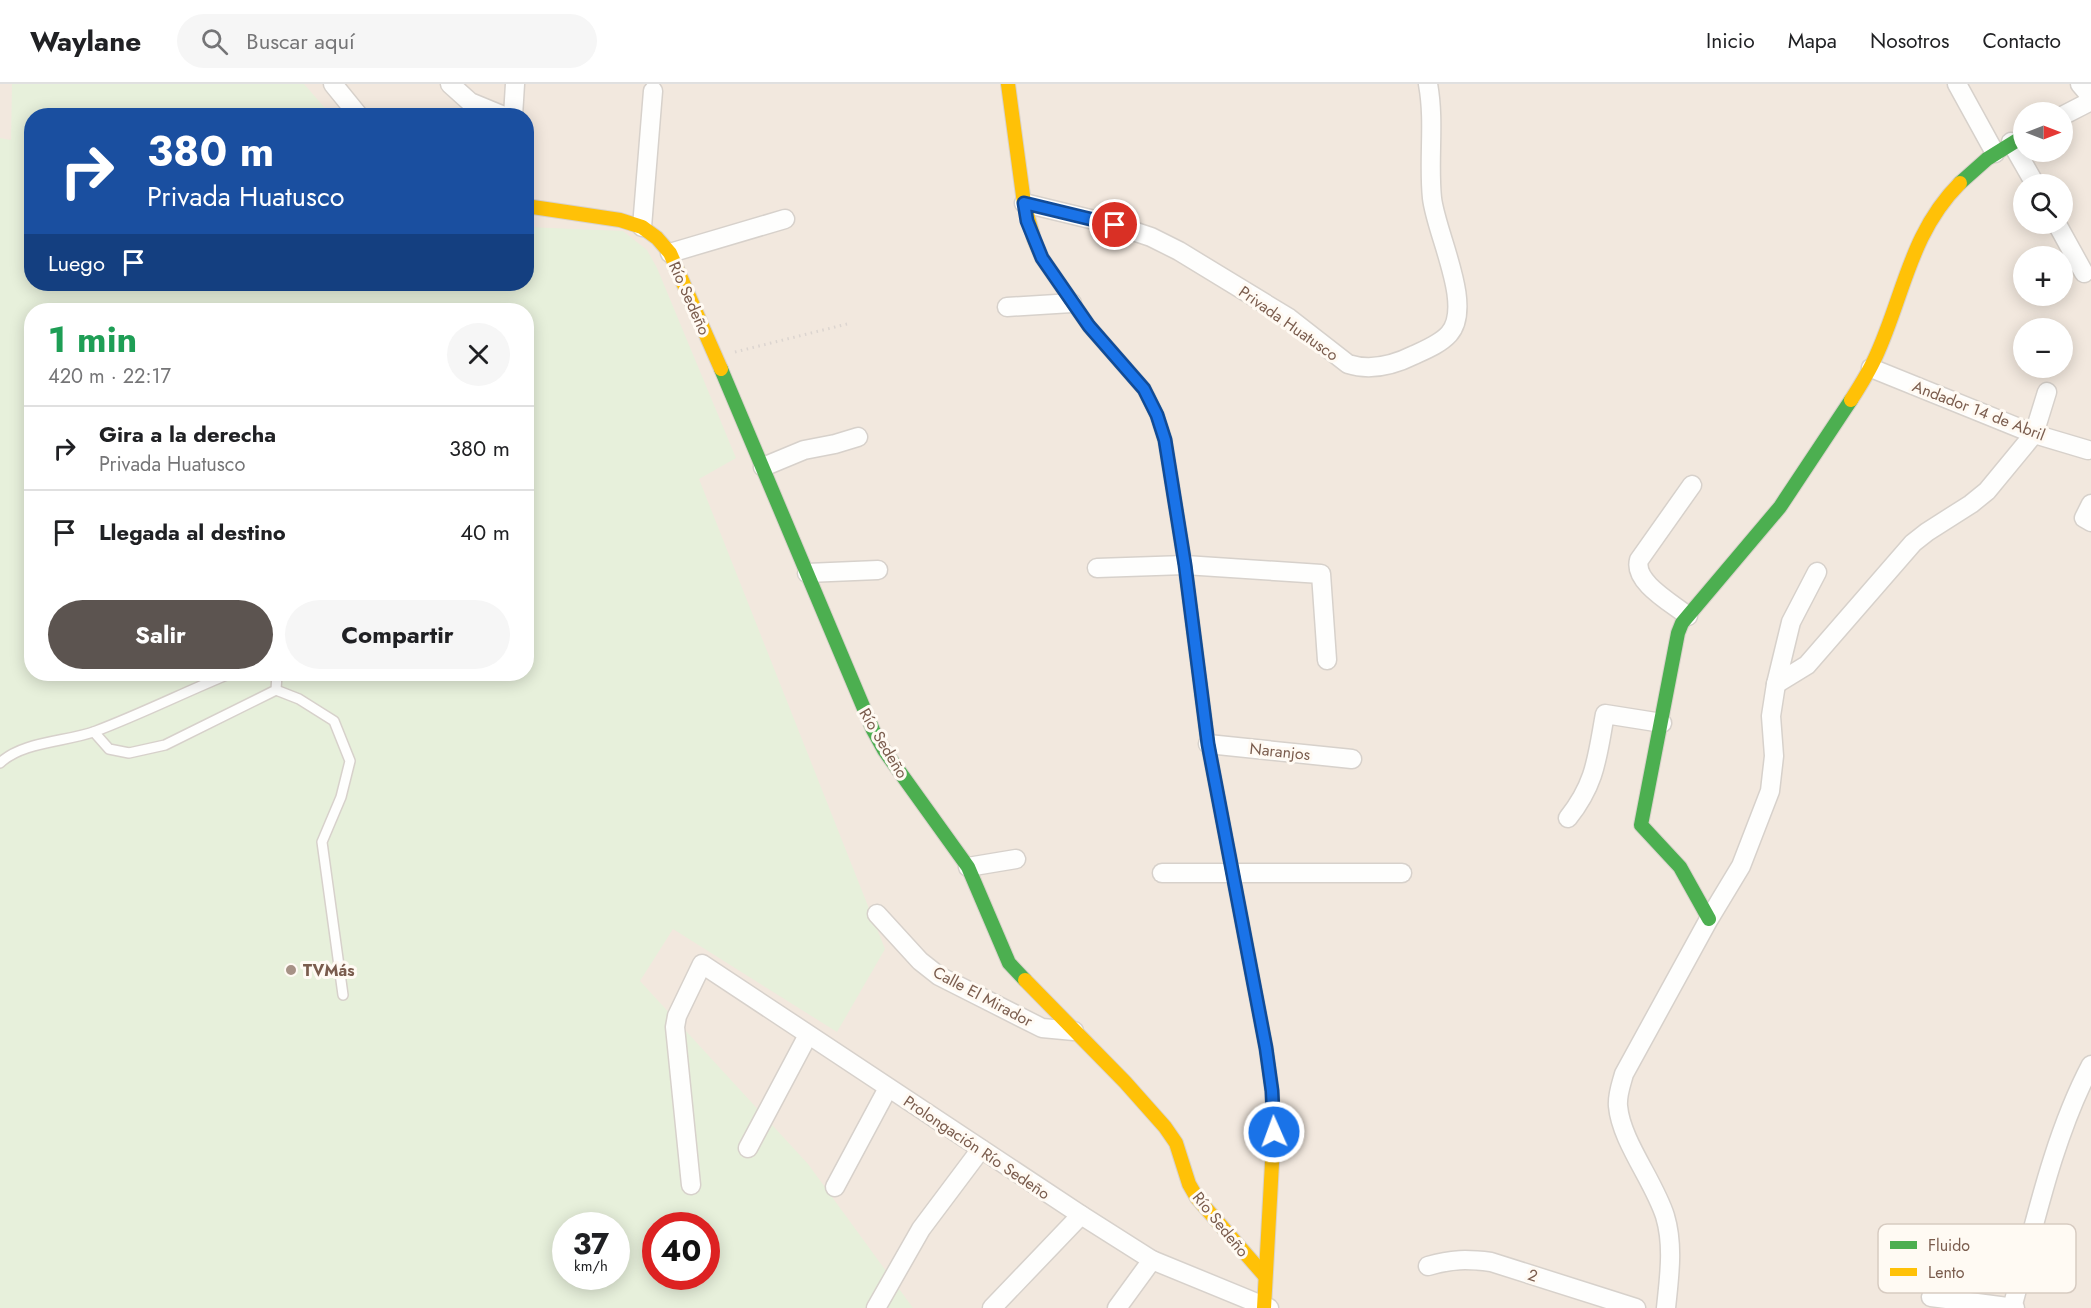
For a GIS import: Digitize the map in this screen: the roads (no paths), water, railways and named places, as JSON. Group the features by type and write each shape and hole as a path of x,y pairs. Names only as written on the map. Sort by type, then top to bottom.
{"street":[{"path":"333,84 352,108"},
{"path":"450,84 470,102 481,108"},
{"path":"514,108 515,84"},
{"path":"1008,84 1027,221 1042,258 1089,326 1144,389 1157,415 1165,440 1185,565 1208,744 1266,1048 1272,1091 1274,1132 1265,1276 1266,1307"},
{"name":"Privada Huatusco","path":"1024,203 1115,225 1151,237 1179,251 1289,318 1348,364 1359,368 1374,368 1404,360 1429,348 1448,335 1457,322 1459,307 1457,292 1435,215 1432,178 1432,104 1428,84"},
{"path":"1957,84 1995,153"},
{"path":"2073,110 2091,99 2080,84"},
{"path":"642,227 653,91"},
{"path":"1709,919 1680,867 1641,825 1678,633 1688,616 1771,518 1811,463 1871,368 1921,235 1936,209 1956,186 1995,153 2013,142"},
{"name":"Río Sedeño","path":"534,207 620,220 642,227 657,238 670,253 873,730 968,867 1009,963 1125,1082 1165,1127 1176,1143 1189,1184 1197,1198 1265,1276"},
{"path":"670,253 784,219"},
{"path":"2063,234 2084,273"},
{"path":"1007,307 1072,303"},
{"name":"Andador 14 de Abril","path":"1871,368 2034,434 2088,450"},
{"path":"1776,684 1807,665 1913,543 1987,491 2034,434 2048,392"},
{"path":"763,467 804,450 858,437"},
{"path":"1688,616 1646,583 1637,567 1639,560 1692,485"},
{"path":"2091,504 2084,518 2091,522"},
{"path":"1097,568 1185,565 1321,574 1327,660"},
{"path":"807,573 878,570"},
{"path":"1666,1308 1670,1247 1665,1218 1621,1120 1618,1105 1619,1090 1624,1074 1709,919 1741,866 1770,791 1774,756 1771,716 1776,684 1791,622 1817,572"},
{"path":"1568,818 1589,787 1595,770 1605,714 1662,723"},
{"name":"Naranjos","path":"1208,744 1352,759"},
{"path":"968,867 1016,859"},
{"path":"1162,873 1402,873"},
{"name":"Calle El Mirador","path":"877,914 920,961 939,976 1042,1028 1074,1030"},
{"name":"Prolongación Río Sedeño","path":"691,1185 675,1027 677,1016 702,964 1152,1260 1266,1307"},
{"path":"748,1148 808,1035"},
{"path":"2036,1224 2055,1153 2091,1065"},
{"path":"835,1187 888,1088"},
{"path":"876,1308 921,1229 981,1149"},
{"path":"992,1308 1081,1215"},
{"name":"2","path":"1428,1266 1447,1260 1467,1258 1491,1262 1635,1308"},
{"path":"1117,1308 1152,1260"},
{"path":"1931,1297 2013,1308 2017,1293"}],"lane":[{"path":"0,763 6,758 43,744 94,732 213,681"},
{"path":"276,690 277,681"},
{"path":"94,732 109,749 129,753 165,745 276,690 299,699 334,721 350,760 341,797 322,842 343,995"}],"place":[{"name":"TVMás","path":"291,970"}]}
